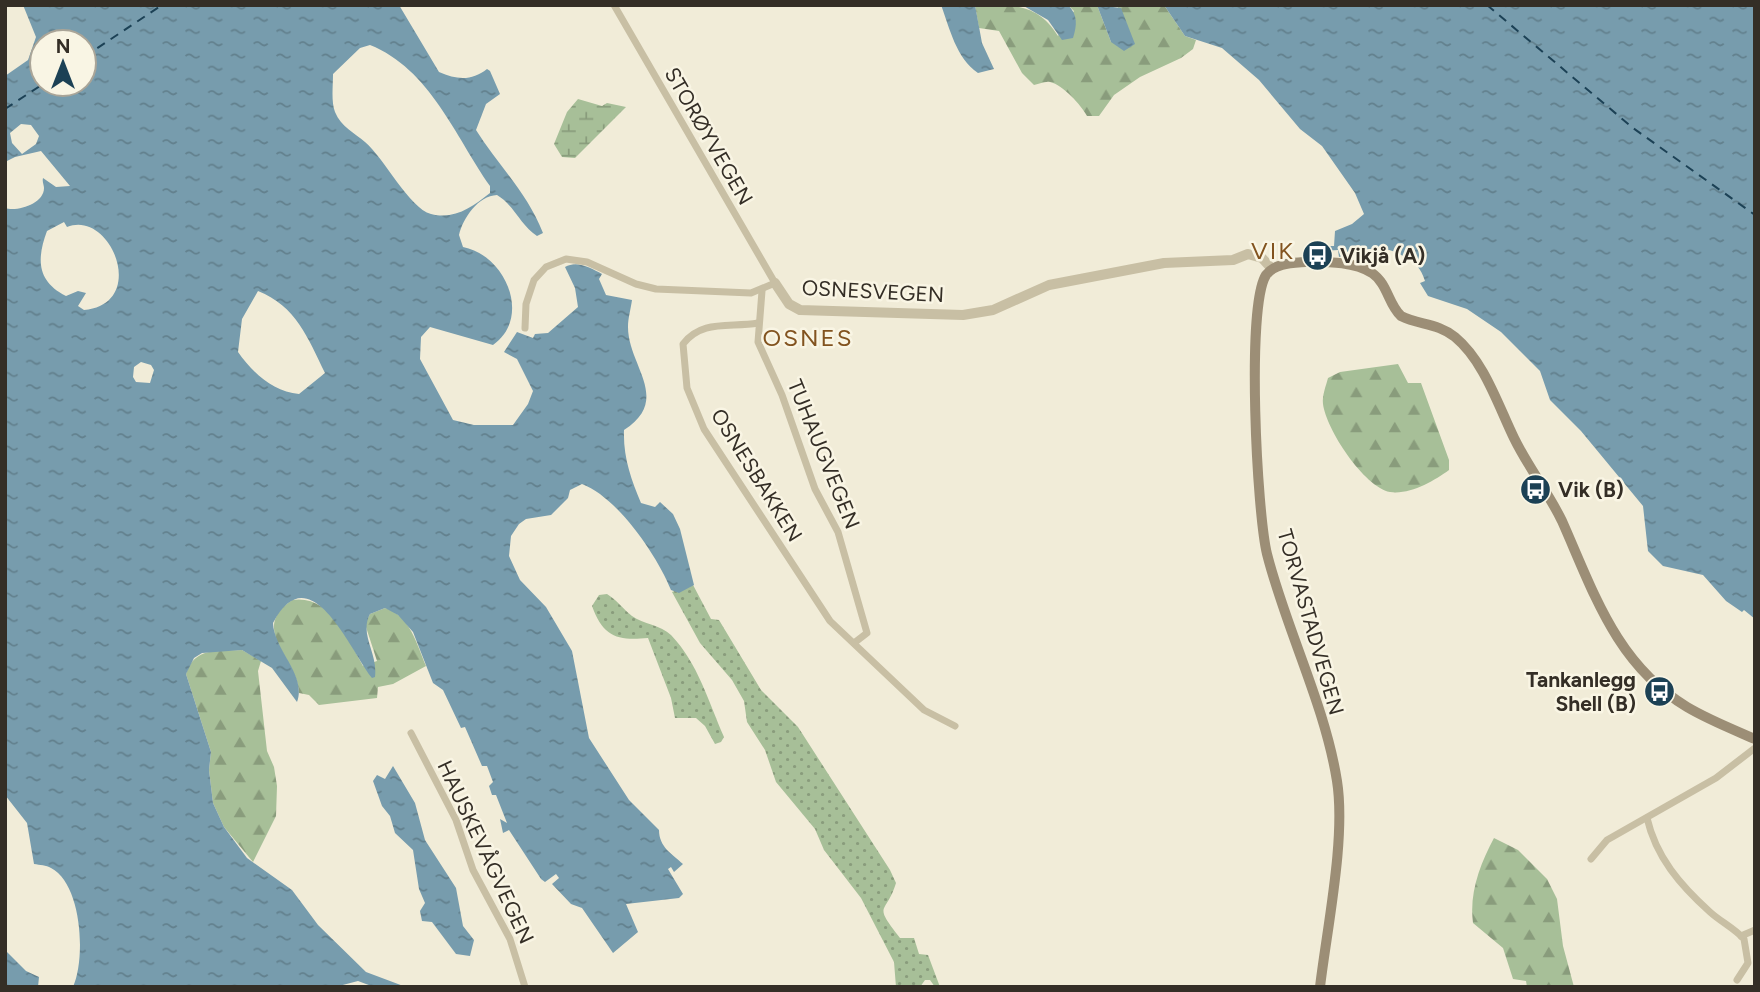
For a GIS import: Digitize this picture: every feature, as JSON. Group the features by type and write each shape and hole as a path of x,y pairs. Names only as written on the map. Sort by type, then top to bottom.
{"main road":[{"path":"1272,269 1285,264 1308,262 1360,268 1379,280 1401,316 1441,328 1461,342 1476,362 1522,453 1556,511 1602,615 1625,653 1643,673 1676,699 1755,739"},
{"name":"TORVASTADVEGEN","path":"1272,269 1262,287 1255,325 1264,535 1329,749 1338,794 1337,833 1320,987"}],"street":[{"name":"STORØYVEGEN","path":"614,5 775,284"},
{"name":"OSNESVEGEN","path":"525,328 526,304 534,280 546,267 566,259 587,262 636,284 656,289 751,293 775,284 789,304 806,311 963,315 993,310 1049,285 1164,263 1233,260 1248,254 1262,258 1272,269"},
{"name":"TUHAUGVEGEN","path":"762,291 758,342 782,395 815,489 838,532 867,633 854,643"},
{"name":"OSNESBAKKEN","path":"758,323 706,326 689,337 682,354 687,388 704,429 831,621 924,710 955,726"},
{"name":"HAUSKEVÅGVEGEN","path":"411,733 456,820 473,870 510,939 525,987"},
{"path":"1591,859 1607,840 1716,778 1755,748"},
{"path":"1647,818 1660,854 1670,871 1710,912 1741,936 1747,947 1748,963 1737,980"},
{"path":"1741,936 1755,930"}],"green space":[{"path":"975,5 1012,6 1032,11 1050,25 1058,36 1074,11 1068,5 1097,5 1111,42 1118,7 1115,5 1164,5 1185,36 1196,40 1193,49 1181,58 1140,77 1114,95 1099,116 1087,116 1071,96 1055,84 1048,82 1034,85 1022,73 999,31 979,28"},
{"path":"578,99 602,106 607,103 626,107 575,158 562,157 554,144 567,112"},
{"path":"1398,364 1408,383 1421,383 1449,460 1449,470 1421,486 1390,492 1369,480 1348,456 1331,428 1323,401 1328,378 1340,372"},
{"path":"692,583 711,619 719,620 761,690 798,727 890,870 896,883 884,909 886,919 900,938 914,938 919,954 928,955 940,987 935,987 930,980 925,980 920,987 896,987 894,962 861,898 824,850 815,829 776,782 765,750 747,722 744,701 732,680 700,643 672,592"},
{"path":"607,594 632,616 667,632 680,646 689,658 708,697 724,737 721,742 715,744 705,726 696,718 675,718 671,698 648,638 628,639 613,635 601,624 592,606 599,595"},
{"path":"292,600 305,600 327,611 344,632 363,666 377,661 365,624 370,614 385,608 394,612 412,632 426,666 393,684 378,687 377,698 319,705 309,695 299,693 297,680 275,633 274,622 280,611"},
{"path":"242,650 261,661 258,671 267,751 274,767 277,786 276,816 253,862 224,827 213,803 209,770 211,752 186,674 195,659 208,652"},
{"path":"1494,838 1518,850 1547,879 1557,899 1563,946 1574,987 1527,987 1526,981 1513,979 1503,948 1473,923 1477,879"}],"water":[{"path":"23,5 399,5 439,72 464,78 476,76 487,69 490,71 500,94 486,104 476,130 521,192 543,233 537,236 531,232 497,195 484,199 472,209 459,235 463,247 478,252 502,274 512,304 511,319 505,333 493,345 430,327 421,337 420,359 453,420 474,425 513,425 528,404 533,391 517,359 504,352 517,332 533,338 535,334 548,333 578,307 575,288 565,267 579,265 602,274 599,279 606,295 632,300 628,324 630,341 646,394 645,406 638,418 624,430 626,459 631,476 641,503 655,507 660,502 673,514 680,529 694,585 679,593 671,590 656,560 622,514 609,501 582,484 570,490 568,498 551,515 526,519 511,536 509,556 520,580 546,607 572,651 589,738 629,800 659,830 664,846 683,864 674,872 671,867 668,869 683,894 679,898 626,904 638,932 613,953 582,908 571,904 552,884 559,878 556,874 545,882 541,879 509,830 503,833 500,819 507,823 496,795 492,795 489,786 493,782 487,766 482,766 465,727 461,728 443,690 433,683 413,632 398,615 385,608 370,614 367,629 375,668 375,677 372,678 328,614 315,602 301,598 287,604 273,623 279,643 298,682 297,702 272,668 242,650 202,653 194,658 186,674 211,752 209,770 213,803 224,827 247,858 292,890 318,925 366,972 406,987 374,987 358,981 335,987 73,987 80,941 75,905 61,877 49,867 34,864 27,823 5,795 5,208 23,208 35,202 43,194 43,178 56,187 70,186 41,151 5,162 5,76 28,60 28,98 98,98 98,28 32,28","holes":["370,45 391,56 425,87 490,186 490,193 455,214 431,214 414,203 373,150 344,126 333,104 333,74 360,48","21,124 31,125 39,136 36,144 22,154 12,143 10,133","64,222 67,227 83,225 97,232 109,244 119,276 115,292 104,304 84,310 78,306 86,293 78,291 66,296 56,290 44,276 41,259 47,231","258,291 271,297 299,324 325,373 299,394 280,389 264,380 238,352 242,319","141,362 151,365 154,370 150,383 136,382 133,377 134,367"]},
{"path":"941,5 975,5 982,43 994,69 978,73 970,67 955,42"},
{"path":"1022,5 1068,5 1076,20 1073,38 1062,40 1048,20"},
{"path":"1097,5 1121,8 1135,44 1124,51 1111,42"},
{"path":"1164,5 1755,5 1755,619 1726,601 1703,575 1663,566 1648,551 1643,506 1581,431 1550,400 1540,371 1501,332 1467,309 1428,296 1420,283 1425,281 1419,269 1411,261 1394,252 1379,248 1339,257 1338,250 1323,251 1324,246 1334,246 1335,231 1352,224 1364,214 1355,193 1322,146 1300,129 1259,80 1222,48 1185,36"},
{"path":"393,766 415,803 425,840 456,888 463,926 474,940 470,956 456,954 432,922 422,921 420,911 425,903 419,889 413,850 395,833 373,781 377,775 385,779"},
{"path":"5,950 26,971 39,977 38,987 5,987"}],"ferry route":[{"path":"98,48 162,5"},
{"path":"1487,5 1633,128 1755,215"},
{"path":"5,109 28,94"}],"place":[{"name":"Vikjå (A)","path":"1317,255"},
{"name":"Vik (B)","path":"1535,489"},
{"name":"Tankanlegg Shell (B)","path":"1659,691"}],"district":[{"name":"VIK","path":"1273,250"},
{"name":"OSNES","path":"808,337"}]}
